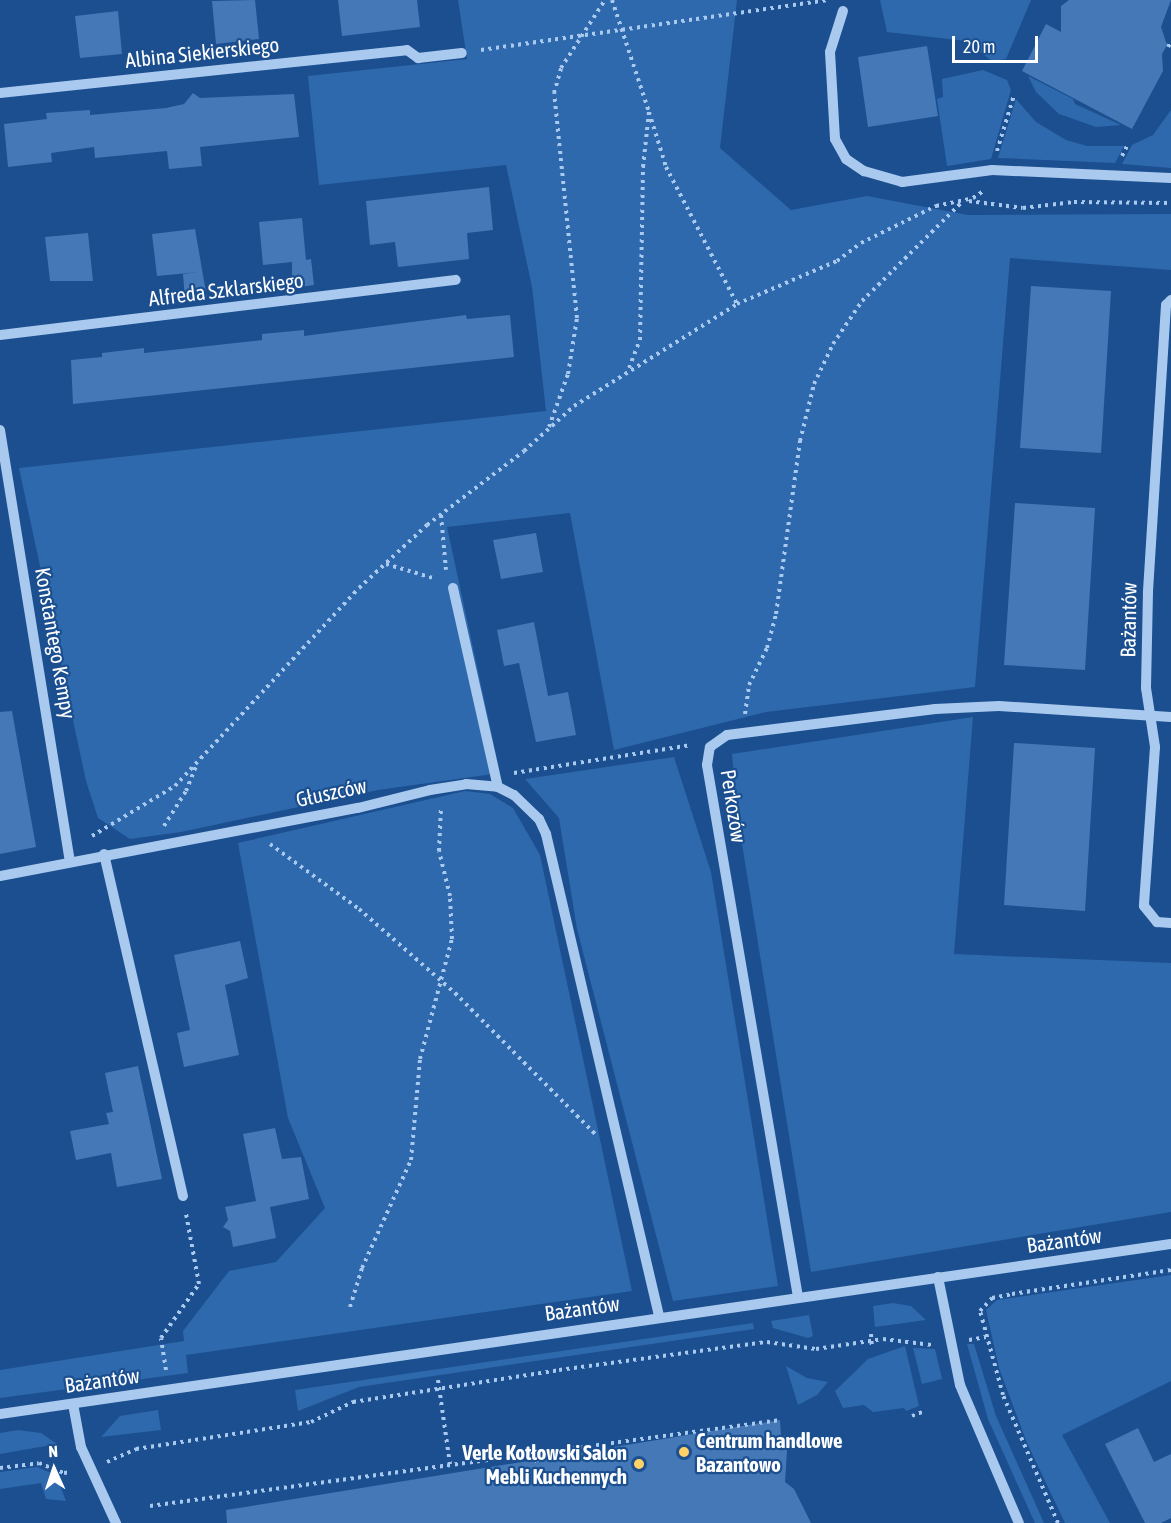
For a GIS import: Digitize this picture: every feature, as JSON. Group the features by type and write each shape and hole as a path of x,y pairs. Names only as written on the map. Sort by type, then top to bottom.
{"street":[{"path":"843,10 830,52 830,94 835,139 846,159 864,171 902,182 992,170 1171,178"},
{"name":"Albina Siekierskiego","path":"0,93 407,50 418,58 462,53"},
{"name":"Alfreda Szklarskiego","path":"0,335 456,280"},
{"name":"Bażantów","path":"1171,300 1166,305 1148,592 1146,688 1153,716 1155,747 1144,906 1157,922 1171,923"},
{"name":"Konstantego Kempy","path":"0,430 70,862"},
{"path":"453,588 497,783"},
{"name":"Perkozów","path":"798,1297 707,755 718,739 736,734 935,709 999,706 1171,717"},
{"name":"Głuszców","path":"0,876 104,854 247,829 440,788 497,783 528,806 546,834 659,1317"},
{"path":"104,854 183,1196"},
{"name":"Bażantów","path":"0,1414 1171,1244"},
{"path":"938,1277 960,1385 1019,1523"},
{"path":"73,1404 84,1457 116,1523"}],"path":[{"path":"548,428 568,374 577,318 554,93 561,68 605,0"},
{"path":"612,0 620,31 650,112 666,167 737,304"},
{"path":"462,53 829,0"},
{"path":"70,862 95,833 152,802 196,766 385,564 574,406 628,370 737,304 837,261 861,243 936,206 964,201 982,192 992,170 1014,95"},
{"path":"628,370 640,340 643,167 650,112"},
{"path":"964,201 1023,208 1074,202 1171,203"},
{"path":"736,734 749,685 772,631 800,441 814,384 833,344 862,301 964,201"},
{"path":"441,515 443,552 453,588"},
{"path":"385,564 453,588"},
{"path":"497,783 676,745 691,746 707,755"},
{"path":"146,848 174,811 196,766"},
{"path":"350,1307 362,1268 411,1160 420,1059 452,939 450,896 439,851 440,788"},
{"path":"247,829 298,861 351,902 440,979 625,1166"},
{"path":"169,1390 161,1338 199,1284 183,1196"},
{"path":"1058,1523 1003,1395 980,1311 992,1298 1012,1293 1171,1270"},
{"path":"871,1334 872,1344"},
{"path":"115,1460 136,1449 311,1422 353,1402 439,1388 743,1344 767,1342 816,1350 872,1344 882,1339"},
{"path":"438,1380 450,1464"},
{"path":"912,1416 925,1411"},
{"path":"150,1506 780,1420"},
{"path":"536,1452 537,1464"},
{"path":"0,1468 39,1463 64,1473"}],"shaded area":[{"path":"458,0 737,0 720,148 791,210 867,196 968,215 1171,214 1171,270 1010,258 975,687 766,712 614,750 570,513 447,527 500,773 378,790 181,832 130,839 98,818 86,781 19,468 546,411 532,287 506,165 319,185 308,76 467,59"},
{"path":"880,0 1031,0 1006,59 992,61 966,41 887,32"},
{"path":"983,70 1007,80 1011,90 991,159 947,166 937,99 943,97 942,79"},
{"path":"1028,76 1073,99 1075,104 1121,125 1096,127 1059,114 1036,92"},
{"path":"1016,99 1036,122 1066,140 1087,146 1124,146 1115,163 998,158"},
{"path":"1171,110 1171,168 1122,164 1132,145 1153,135"},
{"path":"973,717 954,954 1171,963 1171,1212 811,1272 738,819 732,754"},
{"path":"674,757 711,872 778,1286 673,1301 577,929 559,818 525,779"},
{"path":"465,791 490,794 513,808 540,855 632,1291 186,1355 188,1373 0,1398 0,1370 184,1341 183,1331 229,1271 276,1262 325,1208 288,1118 238,843"},
{"path":"1171,1275 1171,1381 1062,1435 1110,1523 1065,1523 1027,1443 999,1368 986,1310 997,1300"},
{"path":"893,1303 911,1306 926,1320 875,1327 873,1306"},
{"path":"809,1315 813,1336 808,1338 773,1328 771,1321"},
{"path":"753,1323 754,1329 359,1387 298,1411 295,1390"},
{"path":"967,1344 974,1344 996,1416 1044,1523 1035,1523 988,1419"},
{"path":"905,1346 919,1406 906,1411 904,1408 873,1412 864,1405 843,1408 835,1391 868,1359"},
{"path":"913,1348 935,1349 942,1379 922,1384"},
{"path":"786,1366 807,1378 828,1382 817,1395 798,1405"},
{"path":"158,1410 161,1430 101,1437 120,1416"},
{"path":"18,1430 41,1433 57,1444 0,1454 0,1433"},
{"path":"37,1467 56,1475 66,1501 46,1499 41,1483 0,1489 0,1472"}],"building":[{"path":"255,0 259,39 216,44 212,1"},
{"path":"338,0 417,0 420,27 342,36"},
{"path":"1069,0 1171,0 1161,27 1167,45 1162,54 1163,71 1132,129 1022,71 1046,24 1061,32 1061,6"},
{"path":"118,11 122,54 80,58 75,16"},
{"path":"927,46 938,116 868,127 858,57"},
{"path":"193,93 200,98 294,94 299,137 200,147 202,166 169,169 167,151 95,158 94,147 51,153 52,162 8,167 4,124 47,119 46,113 90,110 90,115 166,108 184,104"},
{"path":"489,187 493,230 467,233 469,259 398,267 395,242 370,245 366,201"},
{"path":"302,218 306,260 311,259 314,285 292,288 292,262 263,265 259,222"},
{"path":"195,229 207,298 185,300 183,274 199,272 157,276 152,234"},
{"path":"88,233 93,281 50,281 45,237"},
{"path":"1031,286 1111,291 1101,453 1020,448"},
{"path":"466,315 467,319 510,315 514,357 73,404 71,360 102,357 102,353 144,348 144,353 262,340 262,334 304,330 304,336"},
{"path":"1015,503 1095,508 1085,670 1004,665"},
{"path":"536,533 543,572 501,579 493,540"},
{"path":"534,622 548,696 568,692 576,735 536,742 519,663 504,666 497,630"},
{"path":"12,711 36,847 0,854 0,712"},
{"path":"1014,743 1095,748 1085,911 1004,905"},
{"path":"240,941 248,978 225,985 239,1055 184,1067 177,1033 190,1030 174,955"},
{"path":"138,1066 162,1179 117,1187 111,1153 76,1160 70,1131 109,1124 106,1113 113,1112 105,1073"},
{"path":"275,1128 282,1159 301,1157 309,1199 270,1207 276,1238 233,1247 230,1231 223,1227 228,1220 225,1207 256,1201 243,1134"},
{"name":"Centrum handlowe Bazantowo","path":"780,1420 781,1436 788,1435 785,1482 794,1489 811,1523 227,1523 226,1510"},
{"path":"1138,1428 1154,1462 1171,1454 1171,1518 1161,1523 1145,1523 1105,1444"}],"place":[{"name":"Centrum handlowe Bazantowo","path":"684,1452"},
{"name":"Verle Kotłowski Salon Mebli Kuchennych","path":"639,1464"}]}
